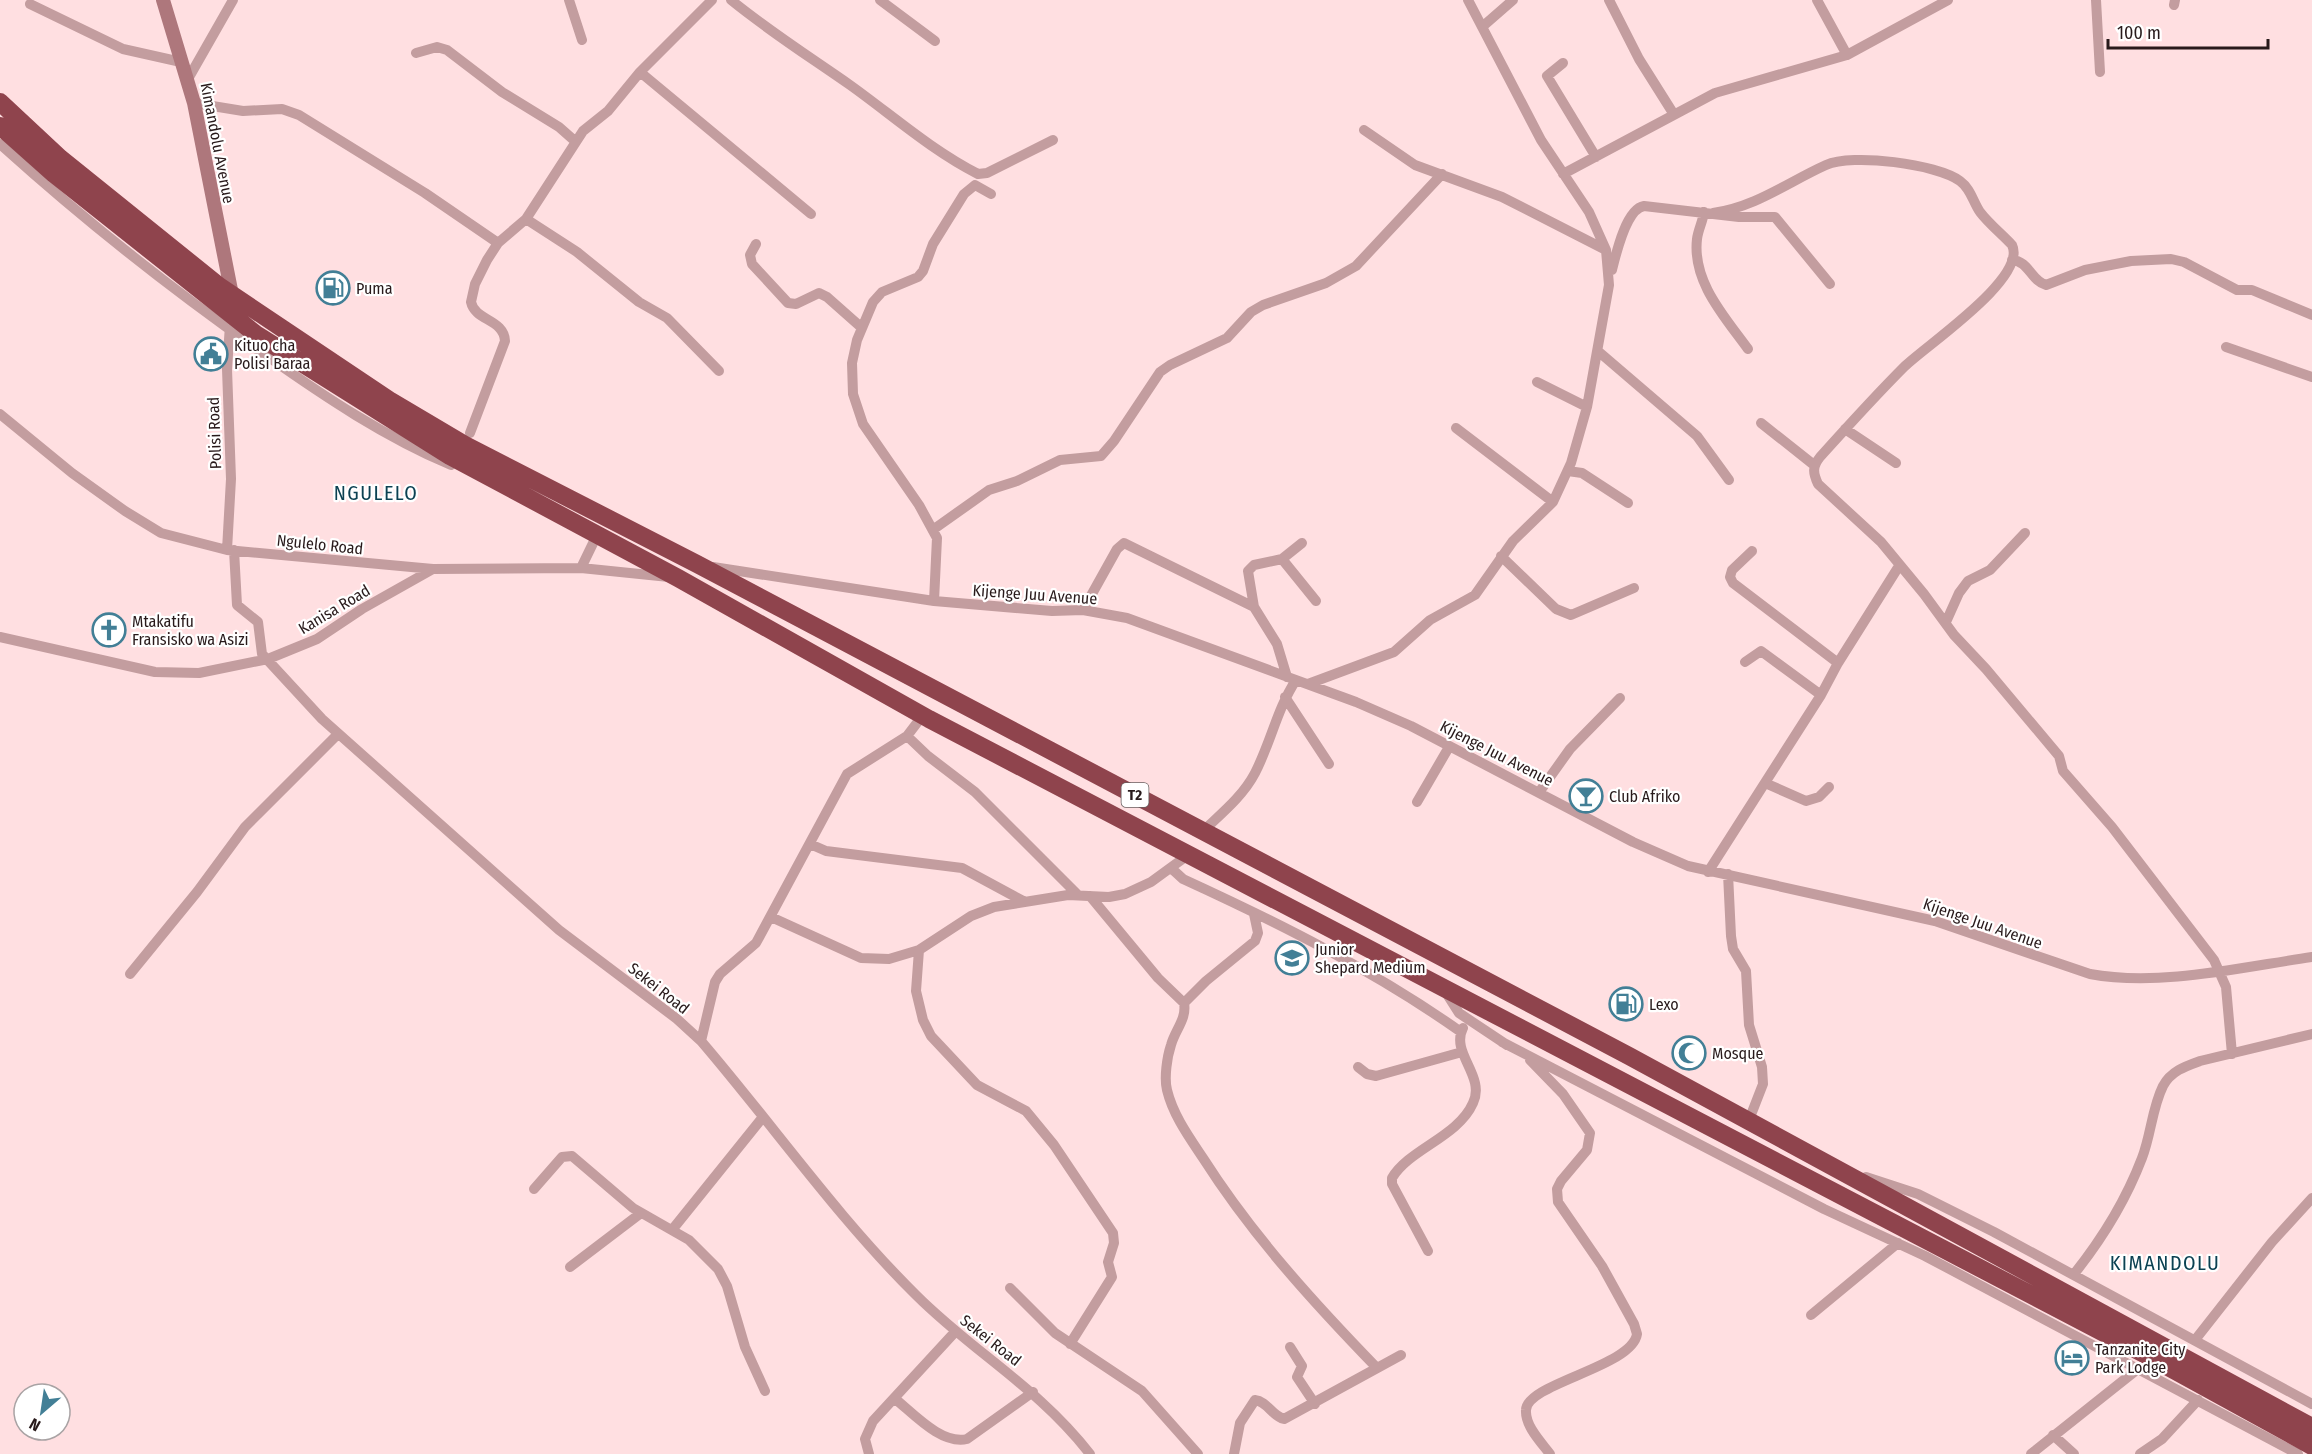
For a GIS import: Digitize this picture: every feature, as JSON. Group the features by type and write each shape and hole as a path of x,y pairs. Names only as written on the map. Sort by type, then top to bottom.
{"highway":[{"name":"T2","path":"0,102 60,158 232,295 349,374 446,434 946,695 1749,1120 2312,1427"},
{"name":"T2","path":"0,126 230,323 450,456 678,578 926,717 2150,1357 2312,1446"},
{"path":"866,683 881,661"},
{"path":"926,717 946,695"}],"street":[{"name":"Kimandolu Avenue","path":"163,0 194,103 232,295"},
{"path":"188,79 233,0"},
{"path":"569,0 582,40"},
{"path":"470,433 505,341 502,329 477,312 471,302 478,276 498,243 526,219 588,126 608,111 640,72 712,0"},
{"path":"731,0 770,32 850,85 919,138 978,174 987,173 1053,140"},
{"path":"880,0 935,41"},
{"path":"1468,0 1530,121 1588,212 1606,250 1609,285"},
{"path":"1482,27 1513,0"},
{"path":"1609,0 1639,59 1673,113"},
{"path":"1817,0 1847,55"},
{"path":"1563,174 1673,113 1724,88 1847,55 1948,0"},
{"path":"2096,0 2100,72"},
{"path":"30,4 123,49 181,62"},
{"path":"416,53 437,47 447,50 502,92 559,127 576,142"},
{"path":"1563,63 1547,76 1596,157"},
{"path":"640,72 811,214"},
{"path":"194,103 243,111 282,109 299,115 425,193 498,243"},
{"path":"1364,130 1415,165 1521,206 1606,250"},
{"path":"0,144 147,268 230,323"},
{"path":"1709,212 1750,204 1831,163 1850,160 1909,165 1961,181 1969,190 1982,214 2012,245 2014,250 2012,260 1978,306 1914,358 1845,429 1814,465"},
{"path":"934,529 989,490 1017,481 1060,460 1101,456 1114,441 1160,372 1227,338 1251,312 1263,305 1326,283 1356,266 1442,174"},
{"path":"934,601 938,549 934,529 856,410 852,363 862,328 873,302 882,292 918,277 923,271 933,244 964,194 975,185 991,194"},
{"path":"1308,684 1394,652 1430,620 1475,595 1501,556 1552,502 1568,471 1587,407 1618,245 1632,213 1638,207 1709,212 1739,217 1766,215 1777,219 1830,284"},
{"path":"1709,212 1697,239 1702,278 1711,296 1748,349"},
{"path":"526,219 577,252 639,302 667,318 719,370"},
{"path":"756,244 750,255 752,264 788,303 796,304 813,293 819,293 862,328"},
{"path":"2012,260 2023,263 2038,282 2046,285 2085,270 2131,261 2171,259 2184,262 2237,290 2252,290 2312,315"},
{"name":"Polisi Road","path":"230,323 227,369 231,479 230,550"},
{"path":"2226,347 2312,377"},
{"path":"1599,352 1691,430 1729,480"},
{"path":"1537,382 1587,407"},
{"name":"Ngulelo Road","path":"0,414 125,511 161,533 230,550 433,569 581,568 678,578"},
{"path":"1761,423 1814,465 1818,484 1881,542 1954,635 1986,669 2059,756 2063,771 2112,827 2220,970 2226,987 2232,1054"},
{"path":"1456,428 1552,502"},
{"path":"1845,429 1896,463"},
{"path":"1568,471 1582,473 1628,503"},
{"path":"1946,622 1959,593 1968,581 1990,570 2025,533"},
{"path":"581,568 597,535"},
{"path":"1083,610 1117,549 1124,543 1254,606"},
{"path":"1203,831 1235,800 1254,775 1292,679 1276,644 1254,606 1250,567 1282,559 1302,543"},
{"name":"Sekei Road","path":"230,550 237,605 258,622 260,648 296,692 338,734 559,930 668,1012 701,1041 883,1261 955,1332 1033,1392 1072,1430 1090,1454"},
{"path":"1752,551 1732,570 1730,576 1733,583 1838,663"},
{"path":"1501,556 1557,609 1570,615 1634,588"},
{"path":"1282,559 1316,601"},
{"name":"Kijenge Juu Avenue","path":"697,564 934,601 1028,610 1083,610 1140,622 1356,702 1540,791 1665,858 1708,872 1728,874 1935,921 2024,953 2099,975 2136,979 2312,957"},
{"path":"1708,872 1821,695 1838,663 1899,566"},
{"name":"Kanisa Road","path":"0,637 155,672 199,673 268,659 316,639 362,609 433,569"},
{"path":"1745,662 1761,651 1821,695"},
{"path":"1285,697 1329,764"},
{"path":"1540,791 1570,749 1620,698"},
{"path":"701,1041 715,982 756,943 848,772 907,736 926,717"},
{"path":"130,974 197,892 245,827 338,734"},
{"path":"907,736 936,762 959,777 1077,894"},
{"path":"1417,802 1449,747"},
{"path":"1765,783 1806,801 1819,797 1829,787"},
{"path":"810,844 826,851 962,868 1025,902"},
{"path":"771,917 861,958 889,959 919,950 982,911 1077,894 1090,896 1125,894 1151,882 1188,855"},
{"path":"1171,868 1179,877 1380,979 1461,1032"},
{"path":"1728,874 1733,949 1746,971 1749,1025 1763,1084 1749,1120"},
{"path":"1090,896 1158,978 1184,1003"},
{"path":"1254,914 1258,933 1255,941 1206,981 1184,1003 1184,1016 1171,1045 1166,1089 1175,1113 1231,1202 1329,1319 1377,1368"},
{"path":"919,950 916,991 922,1020 931,1036 977,1085 1019,1107 1035,1121 1113,1233 1114,1243 1108,1265 1112,1277 1070,1344"},
{"path":"1444,988 1452,1004 1468,1020 1502,1041 1824,1209 1898,1243 2139,1368 2298,1454"},
{"path":"1428,1251 1392,1184 1392,1178 1401,1168 1456,1126 1472,1106 1476,1097 1476,1080 1462,1052 1461,1032 1468,1020"},
{"path":"2074,1274 2107,1227 2132,1179 2148,1140 2163,1085 2182,1067 2312,1034"},
{"path":"1502,1041 1550,1078 1590,1133 1587,1150 1557,1189 1558,1202 1602,1266 1634,1324 1637,1334 1629,1349 1543,1391 1528,1402 1526,1411 1528,1422 1550,1454"},
{"path":"1358,1067 1367,1074 1377,1076 1462,1052"},
{"path":"672,1230 763,1117"},
{"path":"534,1189 562,1157 572,1156 641,1213 688,1240 718,1269 727,1286 745,1347 765,1391"},
{"path":"1834,1167 1918,1194 2074,1274 2312,1404"},
{"path":"2195,1340 2272,1242 2312,1198"},
{"path":"570,1267 641,1213"},
{"path":"1811,1315 1898,1243"},
{"path":"1010,1288 1055,1333 1142,1391 1198,1454"},
{"path":"869,1454 865,1444 867,1432 894,1398 955,1332"},
{"path":"1290,1347 1302,1367 1297,1377 1315,1404"},
{"path":"1234,1454 1240,1423 1255,1400 1261,1401 1282,1419 1315,1404 1401,1354"},
{"path":"2031,1454 2139,1368"},
{"path":"894,1398 942,1436 959,1440 967,1438 1033,1392"},
{"path":"2140,1454 2162,1439 2198,1400"},
{"path":"2053,1435 2074,1454"}],"place":[{"name":"Puma","path":"333,288"},
{"name":"Kituo cha Polisi Baraa","path":"211,354"},
{"name":"Mtakatifu Fransisko wa Asizi","path":"109,630"},
{"name":"Club Afriko","path":"1586,796"},
{"name":"Junior Shepard Medium","path":"1292,958"},
{"name":"Lexo","path":"1626,1004"},
{"name":"Mosque","path":"1689,1053"},
{"name":"Tanzanite City Park Lodge","path":"2072,1358"}],"district":[{"name":"NGULELO","path":"376,493"},
{"name":"KIMANDOLU","path":"2165,1263"}]}
